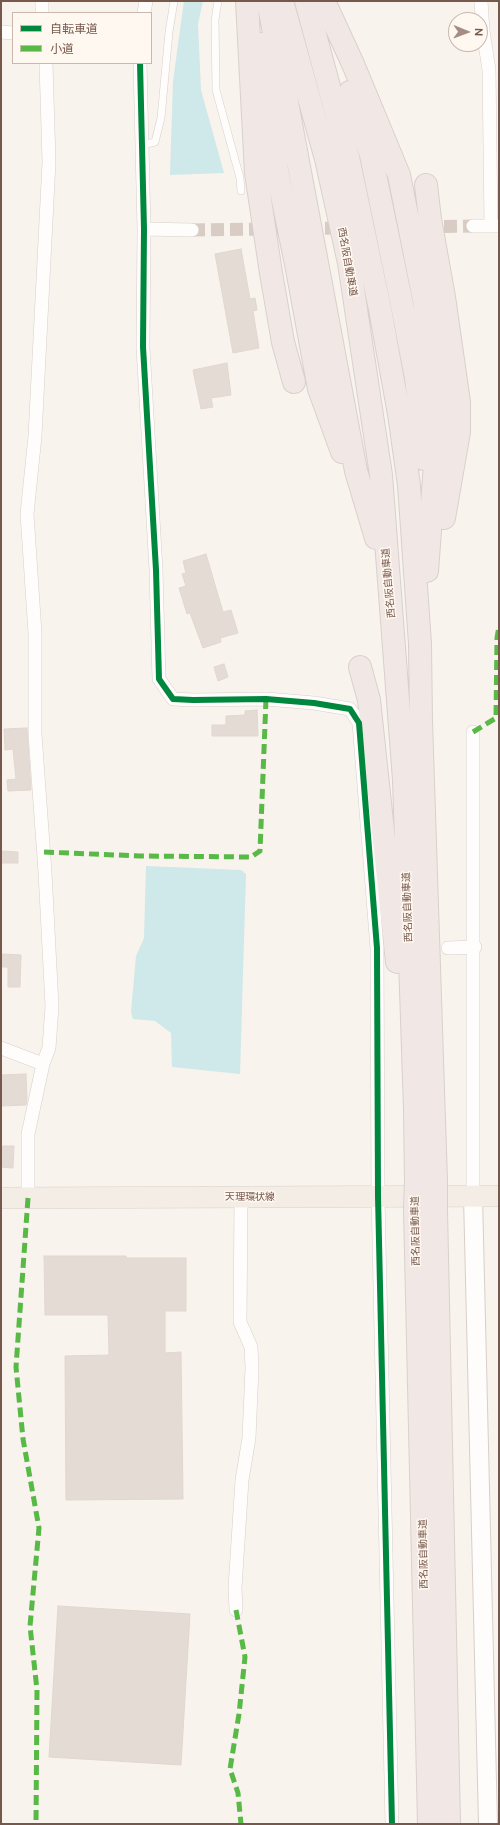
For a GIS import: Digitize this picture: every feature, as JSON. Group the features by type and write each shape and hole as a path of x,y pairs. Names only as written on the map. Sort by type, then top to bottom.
{"highway":[{"path":"247,1 256,173 272,281 284,342 294,382 294,346 266,171 262,63 253,1"},
{"path":"257,1 277,170 319,389 347,466 373,526"},
{"path":"262,1 287,167 347,466"},
{"path":"268,1 356,471 373,526 391,601"},
{"path":"272,1 330,265 364,473 391,601"},
{"path":"276,1 316,159 340,264 373,472 391,601"},
{"name":"西名阪自動車道","path":"282,1 326,159 349,263 381,475 404,780 415,1110 426,1181"},
{"name":"西名阪自動車道","path":"306,1 348,157 380,309 399,414 409,485 420,644 426,1181 430,1824"},
{"path":"312,1 337,76 362,169 393,306 410,395 418,462 420,644"},
{"path":"317,1 343,70 371,155 416,378 424,446 420,644"},
{"path":"320,1 348,67 393,196 431,409 420,644"},
{"path":"324,1 353,64 399,175 424,300 439,411 420,644"},
{"path":"420,644 447,406 443,361 420,221 426,186"},
{"path":"360,667 369,700 399,985 405,1091 415,1110"},
{"name":"西名阪自動車道","path":"426,1209 449,1824"}],"main road":[{"name":"天理環状線","path":"1,1198 499,1196"}],"street":[{"path":"42,1 42,12"},
{"path":"144,12 146,1"},
{"path":"473,226 495,226 490,89 481,1"},
{"path":"1,32 12,33"},
{"path":"28,1198 28,1134 43,1064 49,1048 52,1006 35,734 35,633 27,514 35,436 49,162 46,64"},
{"path":"140,64 144,229 143,348 156,570 159,679 173,699 266,699 314,703 350,709 359,723 362,741 380,948 378,1196 392,1824"},
{"path":"144,229 192,230"},
{"path":"473,732 475,948 474,1196 488,1824"},
{"path":"448,948 475,948"},
{"path":"1,1048 43,1064"},
{"path":"236,1610 235,1588 242,1480 249,1438 252,1368 251,1347 240,1322 241,1197"}],"lane":[{"path":"142,144 155,142 161,118 169,32 174,1"},
{"path":"218,1 214,20 216,90 240,178 241,191"}],"water":[{"path":"184,1 203,1 198,24 201,90 224,173 170,175 173,81"},
{"path":"146,866 241,870 246,874 240,1074 172,1067 171,1033 155,1021 133,1019 131,1012 136,956 144,938"}],"building":[{"path":"241,249 250,299 255,298 257,310 253,311 259,348 233,353 215,254"},
{"path":"227,363 231,395 211,398 213,407 201,409 193,370"},
{"path":"206,554 223,612 231,610 238,633 220,638 221,642 203,648 190,613 187,614 179,588 186,586 182,574 186,573 183,561"},
{"path":"224,664 228,677 218,681 214,667"},
{"path":"257,710 258,736 212,736 212,725 226,725 226,716 245,715 245,711"},
{"path":"27,728 31,790 8,791 7,780 16,779 13,749 5,750 4,729"},
{"path":"1,851 18,852 18,863 1,863"},
{"path":"1,954 21,955 20,987 8,987 8,967 1,967"},
{"path":"26,1074 26,1105 1,1106 1,1075"},
{"path":"1,1146 14,1146 13,1168 1,1167"},
{"path":"44,1256 186,1258 186,1311 165,1311 165,1353 181,1352 183,1499 66,1500 65,1356 109,1355 108,1315 45,1315"},
{"path":"58,1606 190,1614 181,1765 49,1757"}],"tunnel":[{"path":"425,227 473,226"},
{"path":"192,230 347,228"}],"marked path":[{"path":"473,732 496,718 497,638 499,626"},
{"path":"44,852 140,856 251,857 260,851 266,699"},
{"path":"28,1198 16,1367 23,1439 39,1528 30,1626 37,1690 36,1824"},
{"path":"236,1610 245,1657 239,1714 230,1769 238,1793 241,1824"}],"cycle path":[{"path":"140,64 144,229 143,347 156,570 159,679 173,699 266,699 314,703 350,709 359,723 377,948 378,1196 392,1824"}]}
